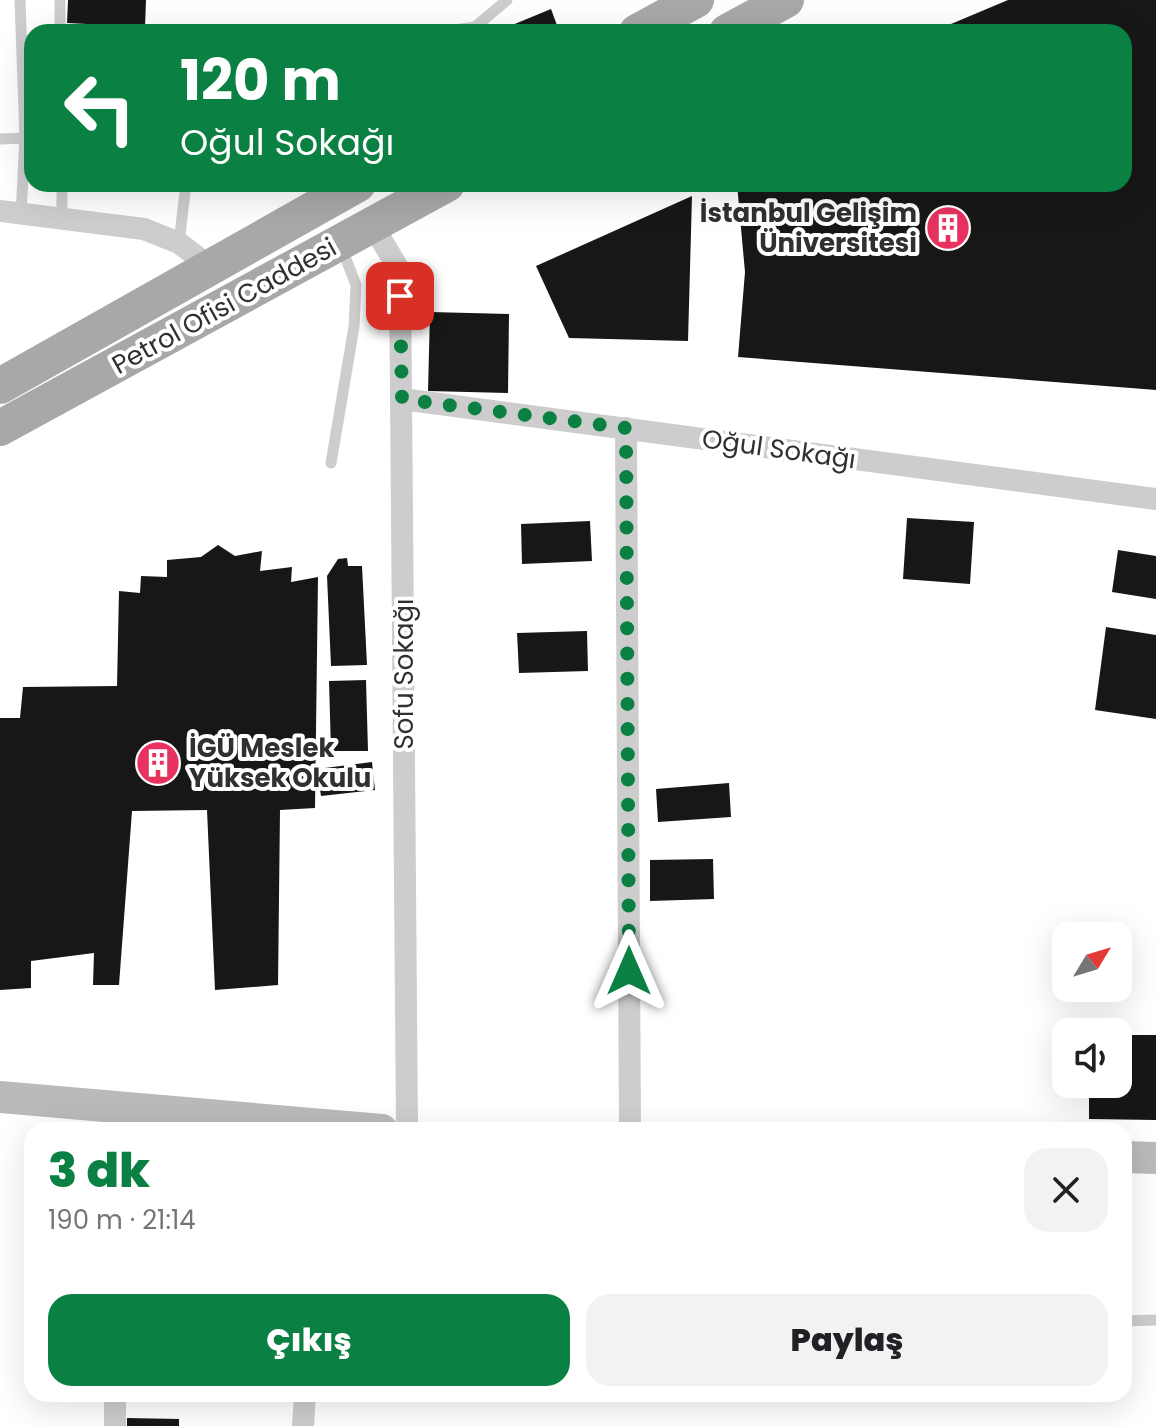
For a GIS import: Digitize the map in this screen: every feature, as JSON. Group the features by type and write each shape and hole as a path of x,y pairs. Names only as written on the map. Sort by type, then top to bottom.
{"main road":[{"path":"650,17 696,0"},
{"path":"742,24 786,0"},
{"name":"Petrol Ofisi Caddesi","path":"0,386 344,192"},
{"path":"357,192 373,226"},
{"name":"Petrol Ofisi Caddesi","path":"0,428 433,192"}],"street":[{"path":"11,212 144,229 179,243 212,268"},
{"name":"Sofu Sokağı","path":"373,226 400,271 407,1122"},
{"name":"Oğul Sokağı","path":"402,399 1156,499"},
{"path":"626,428 630,1122"},
{"path":"0,1097 118,1119 185,1122"},
{"path":"1132,1157 1156,1158"},
{"path":"115,1402 115,1426"},
{"path":"303,1426 304,1402"}],"lane":[{"path":"20,0 24,110"},
{"path":"60,0 60,24"},
{"path":"479,24 507,0"},
{"path":"0,139 24,138"},
{"path":"11,212 24,143"},
{"path":"62,192 62,219"},
{"path":"179,243 185,192"},
{"path":"331,463 354,327 356,285 340,242"},
{"path":"1132,1321 1156,1320"}],"building":[{"path":"68,0 146,0 145,24 67,23"},
{"name":"İstanbul Gelişim Üniversitesi","path":"1008,0 1156,0 1156,390 738,357 745,272 738,192 1132,192 1132,24 951,24"},
{"path":"551,9 557,24 514,24"},
{"path":"692,196 688,341 569,338 536,266"},
{"path":"430,312 509,314 508,393 428,391"},
{"path":"907,518 974,522 970,584 903,579"},
{"path":"590,521 592,561 522,564 521,524"},
{"name":"İGÜ Meslek Yüksek Okulu","path":"218,545 235,556 262,551 260,571 292,567 291,582 318,577 315,808 280,810 278,985 215,990 207,810 132,811 119,985 93,985 94,953 31,961 31,988 0,990 0,718 20,718 23,687 117,686 119,591 140,593 141,576 167,577 167,560 201,557"},
{"path":"1118,550 1156,556 1156,599 1112,592"},
{"path":"347,558 348,566 362,566 367,665 331,666 327,576 338,559"},
{"path":"1106,627 1156,635 1156,719 1095,710"},
{"path":"587,631 588,671 519,673 517,633"},
{"path":"366,680 368,751 331,751 329,681"},
{"path":"372,762 375,790 321,796 317,769"},
{"path":"729,783 731,817 658,822 656,789"},
{"path":"713,859 714,899 650,901 650,860"},
{"path":"1132,1035 1156,1035 1156,1120 1089,1119 1089,1098 1132,1098"},
{"path":"127,1418 179,1419 179,1426 127,1426"}],"place":[{"name":"İstanbul Gelişim Üniversitesi","path":"948,228"},
{"name":"İGÜ Meslek Yüksek Okulu","path":"158,763"}],"route":[{"path":"400,296 402,399 626,428 629,971"}]}
